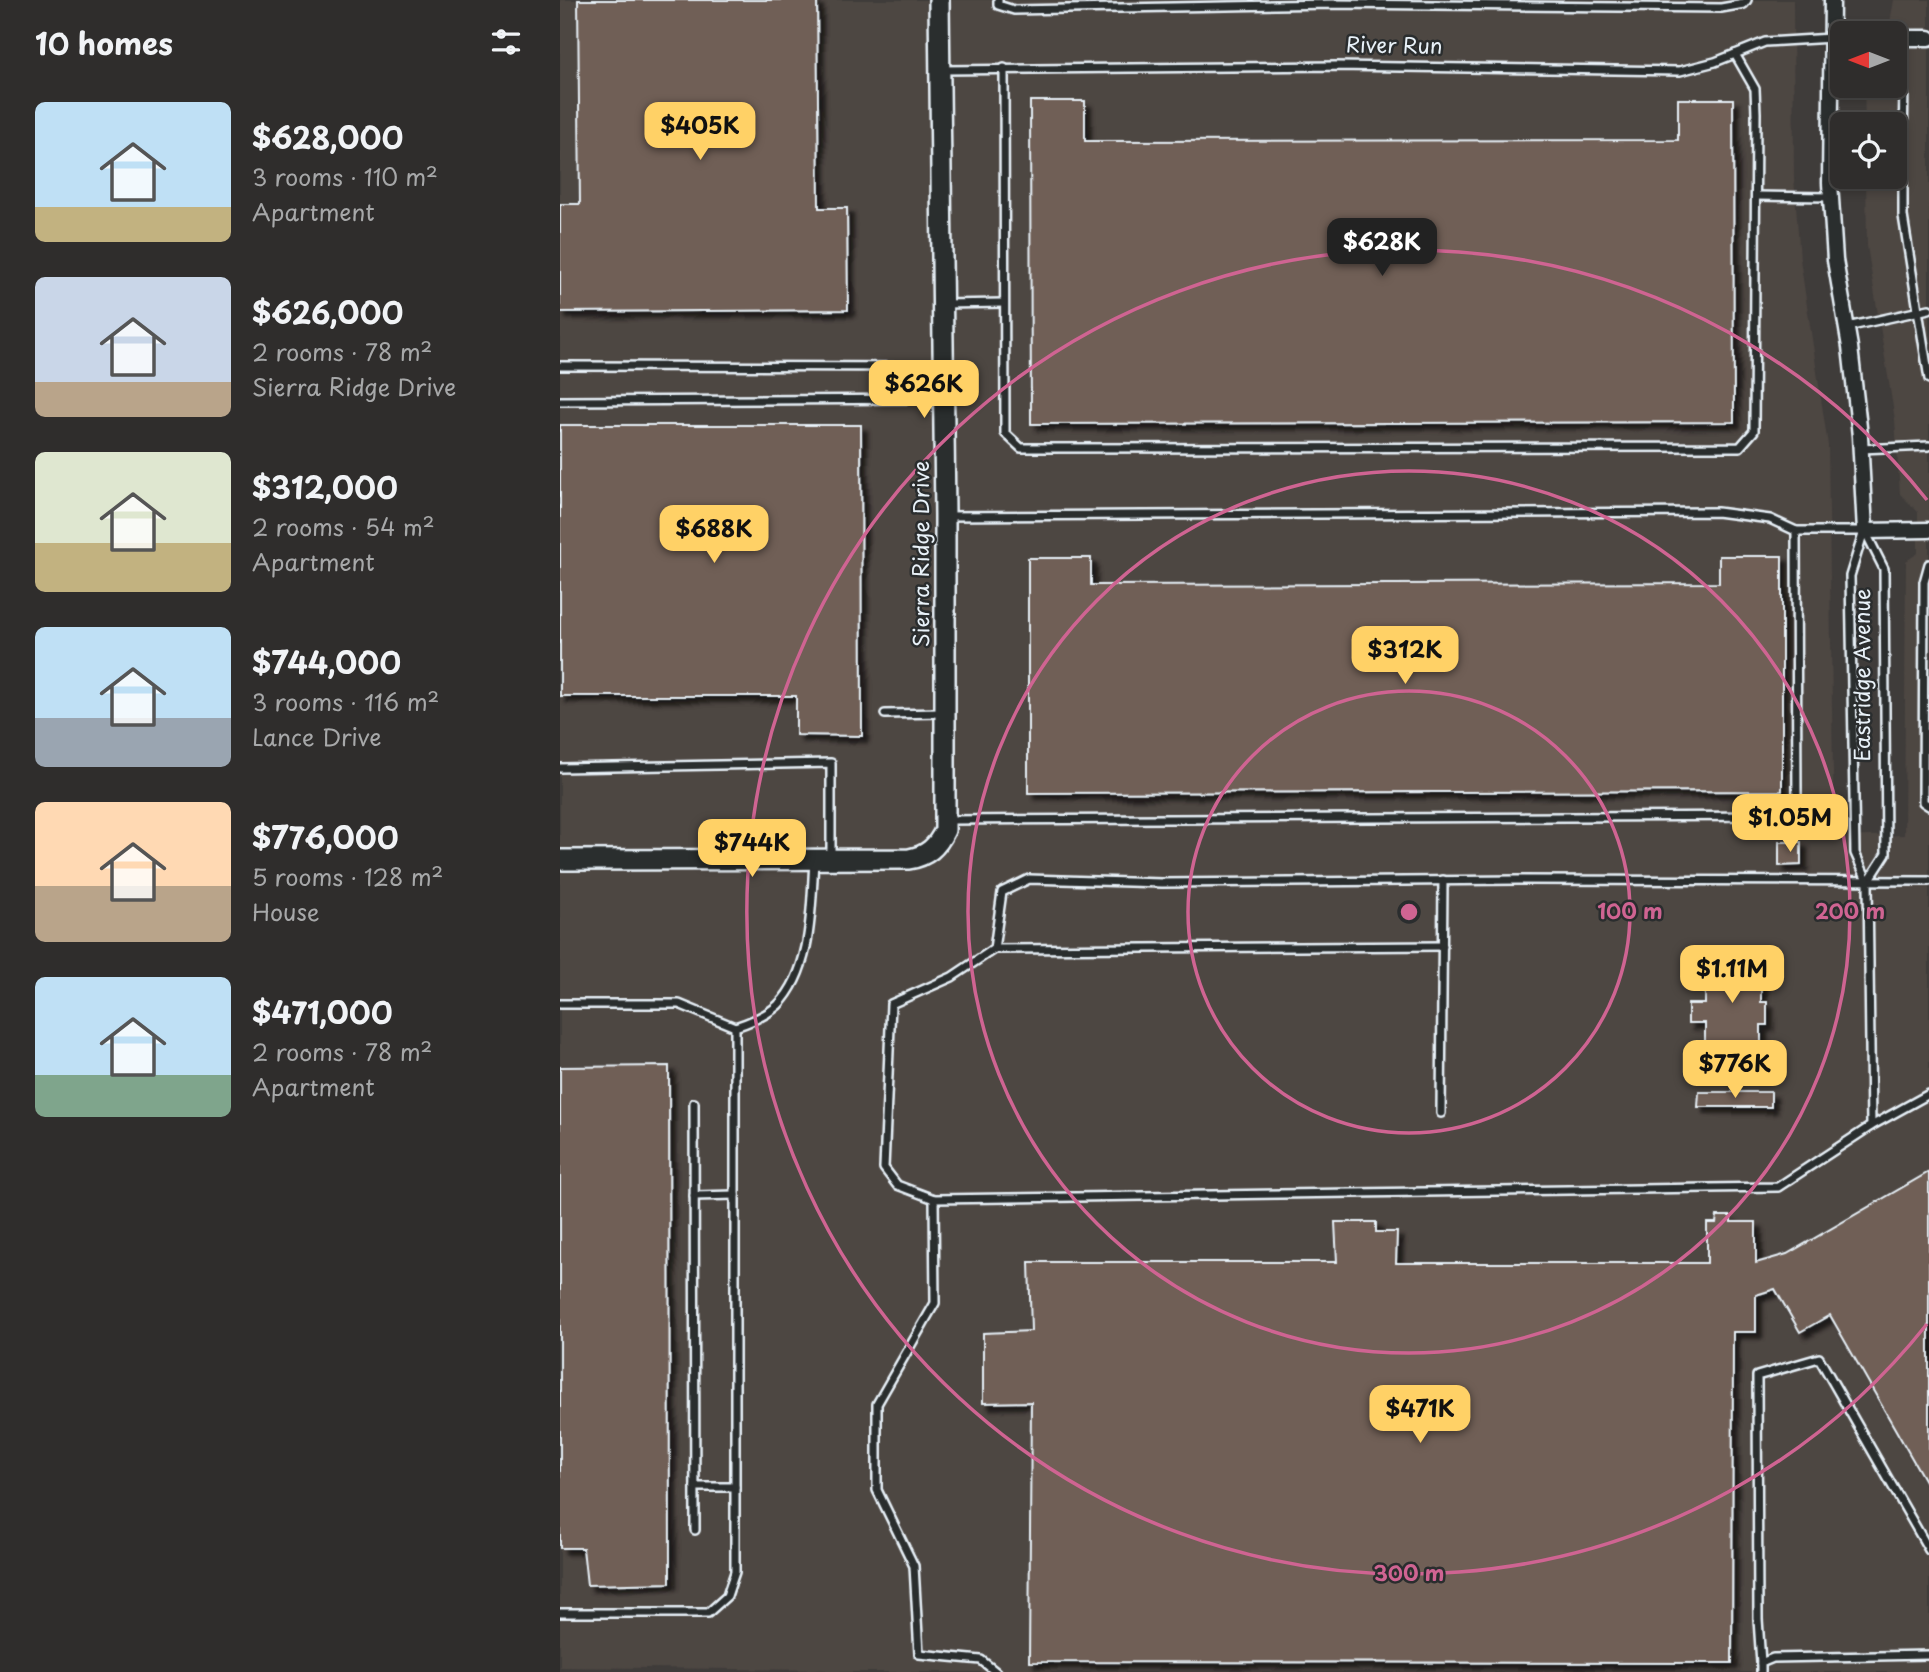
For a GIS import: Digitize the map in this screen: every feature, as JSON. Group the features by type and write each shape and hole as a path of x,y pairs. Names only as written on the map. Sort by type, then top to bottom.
{"street":[{"name":"Sierra Ridge Drive","path":"823,859 920,857 941,839 947,820 939,0"},
{"name":"Eastridge Avenue","path":"1832,0 1835,21"},
{"path":"1908,38 1929,38"},
{"name":"Eastridge Avenue","path":"1832,189 1835,260 1847,327 1861,449 1865,531"},
{"path":"1865,531 1929,530"},
{"path":"560,860 823,859"}],"lane":[{"path":"998,0 998,5 1014,10 1332,2 1721,8 1744,4 1747,0"},
{"name":"River Run","path":"940,70 1336,66 1680,71 1716,62 1765,42 1830,38"},
{"path":"1004,68 1005,432 1021,448 1740,447 1754,432 1755,89 1735,54"},
{"path":"1901,189 1903,216 1929,379"},
{"path":"1756,196 1831,197"},
{"path":"943,304 1004,303"},
{"path":"1847,327 1929,309"},
{"path":"560,366 943,367"},
{"path":"560,401 944,400"},
{"path":"1861,449 1929,446"},
{"path":"945,516 1717,512 1770,519 1796,531 1865,531"},
{"path":"947,820 1789,816 1797,810 1796,531"},
{"name":"Eastridge Avenue","path":"1865,531 1850,576 1855,853 1868,882"},
{"name":"Eastridge Avenue","path":"1865,531 1884,569 1886,854 1868,882"},
{"path":"1929,564 1924,582 1923,802 1929,806"},
{"path":"885,714 946,713"},
{"path":"560,768 831,763 823,859 810,923 792,987 778,1005 759,1019 735,1027 679,1004 560,1004"},
{"path":"994,949 1002,892 1029,879 1162,883 1443,880 1929,881"},
{"path":"1441,1113 1443,880"},
{"path":"1868,882 1871,1126"},
{"path":"1443,946 994,949 952,977 891,1004 884,1168 897,1185 934,1199 1778,1187 1871,1126 1929,1094"},
{"path":"560,1613 708,1613 727,1596 735,1572 735,1027"},
{"path":"694,1103 695,1530"},
{"path":"694,1196 735,1195"},
{"path":"934,1199 935,1303 877,1404 877,1490 914,1566 919,1654 981,1660 996,1672"},
{"path":"1761,1668 1758,1619 1757,1376 1819,1358 1929,1550"},
{"path":"695,1487 735,1487"},
{"path":"1761,1668 1773,1658 1929,1655"}],"shaded area":[{"path":"560,0 1793,0 1794,178 1800,259 1828,445 1834,837 1904,835 1906,561 1918,553 1918,512 1900,494 1895,420 1867,246 1866,189 1907,189 1907,112 1865,112 1864,98 1908,98 1908,21 1890,21 1894,0 1929,0 1929,1672 826,1672 560,1667"}],"building":[{"path":"578,0 817,0 819,208 847,208 848,310 560,312 560,204 580,204"},
{"path":"1678,99 1733,99 1734,422 1031,424 1030,101 1085,101 1085,141 1678,140"},
{"path":"560,425 861,425 862,736 796,735 796,696 560,696"},
{"path":"1719,556 1782,556 1782,791 1028,793 1028,558 1091,558 1091,585 1719,583"},
{"path":"1779,842 1801,842 1801,865 1779,866"},
{"path":"1705,948 1761,948 1761,1002 1767,1002 1767,1025 1761,1025 1761,1061 1705,1061 1705,1023 1688,1023 1688,1004 1705,1004"},
{"path":"669,1066 670,1583 587,1585 583,1548 560,1548 560,1067"},
{"path":"1699,1092 1771,1092 1771,1107 1698,1107"},
{"path":"1929,1172 1929,1488 1830,1315 1800,1332 1775,1289 1756,1295 1756,1332 1733,1332 1732,1663 1029,1662 1031,1402 983,1403 983,1333 1031,1331 1029,1262 1337,1262 1335,1222 1376,1222 1376,1232 1397,1232 1396,1263 1707,1263 1707,1223 1716,1223 1717,1216 1731,1216 1731,1222 1756,1222 1756,1263 1787,1254"}]}
